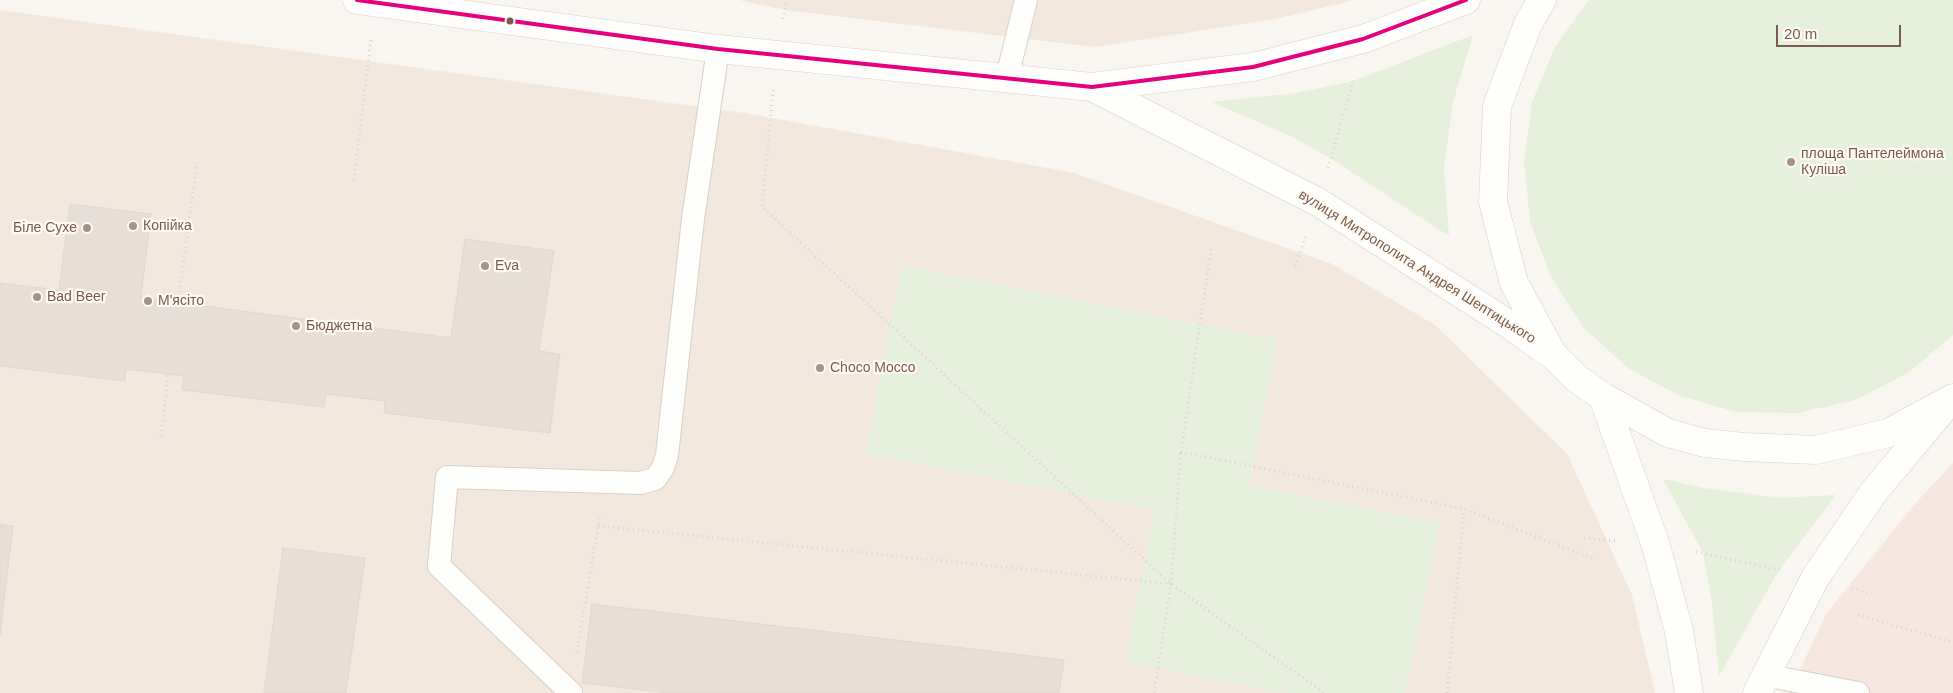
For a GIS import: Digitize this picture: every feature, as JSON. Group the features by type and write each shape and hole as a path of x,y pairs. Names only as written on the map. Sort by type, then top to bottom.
{"main road":[{"name":"вулиця Митрополита Андрея Шептицького","path":"366,1 718,49 1092,87 1253,67 1363,39 1466,0"},
{"path":"1542,0 1528,24 1497,106 1492,202 1514,283 1553,355 1576,378 1602,397 1668,433 1705,443 1744,447 1816,450 1888,433 1952,398"},
{"name":"вулиця Митрополита Андрея Шептицького","path":"1092,87 1318,202 1514,327 1553,355"},
{"path":"1602,397 1656,546 1679,631 1689,693"},
{"path":"1760,684 1815,578 1873,493 1952,398"}],"lane":[{"path":"1007,77 1026,0"},
{"path":"571,692 439,566 447,477 640,483 655,478 663,468 667,455 693,219 718,49"},
{"path":"1760,684 1858,693"}],"path":[{"path":"786,0 777,54 762,206 1171,584 1324,693"},
{"path":"354,180 366,1"},
{"path":"1296,266 1318,202 1353,81 1363,39"},
{"path":"178,302 197,163"},
{"path":"1154,693 1171,584 1181,452 1211,249"},
{"path":"161,436 168,374"},
{"path":"1181,452 1464,509 1594,559"},
{"path":"571,692 604,481"},
{"path":"1447,693 1464,509"},
{"path":"598,526 1171,584"},
{"path":"1584,538 1703,553 1815,578 1871,594"},
{"path":"1858,615 1953,642"}],"shaded area":[{"path":"739,0 1355,0 1275,19 1095,47 785,10"},
{"path":"0,10 744,113 1074,173 1332,264 1435,325 1567,454 1632,595 1655,693 0,693"},
{"path":"1953,463 1953,693 1789,693 1826,614 1913,506"}],"green space":[{"path":"1589,0 1953,0 1953,335 1908,373 1855,400 1797,413 1737,412 1680,396 1628,368 1583,327 1551,277 1530,221 1524,162 1532,102 1555,47"},
{"path":"1473,35 1453,102 1444,168 1449,236 1330,158 1295,138 1212,102 1295,93 1353,81"},
{"path":"902,266 1278,339 1249,486 1439,523 1406,693 1285,693 1125,662 1155,510 866,453"},
{"path":"1663,479 1704,488 1781,498 1836,495 1779,570 1719,676 1712,603 1703,553"}],"building":[{"path":"70,204 151,214 141,298 451,338 465,239 554,251 539,351 560,354 550,433 384,413 385,401 326,394 324,407 182,390 184,376 126,369 125,381 0,366 0,283 59,290"},
{"path":"0,524 13,526 0,635"},
{"path":"283,548 365,558 346,693 264,693"},
{"path":"592,604 1064,660 1059,693 668,693 582,683"}],"transit line":[{"path":"357,0 718,49 1092,87 1253,67 1363,39 1466,0"}],"place":[{"name":"площа Пантелеймона Куліша","path":"1791,162"},
{"name":"Копійка","path":"133,226"},
{"name":"Біле Сухе","path":"87,228"},
{"name":"Eva","path":"485,266"},
{"name":"Bad Beer","path":"37,297"},
{"name":"М'ясіто","path":"148,301"},
{"name":"Бюджетна","path":"296,326"},
{"name":"Choco Mocco","path":"820,368"}]}
